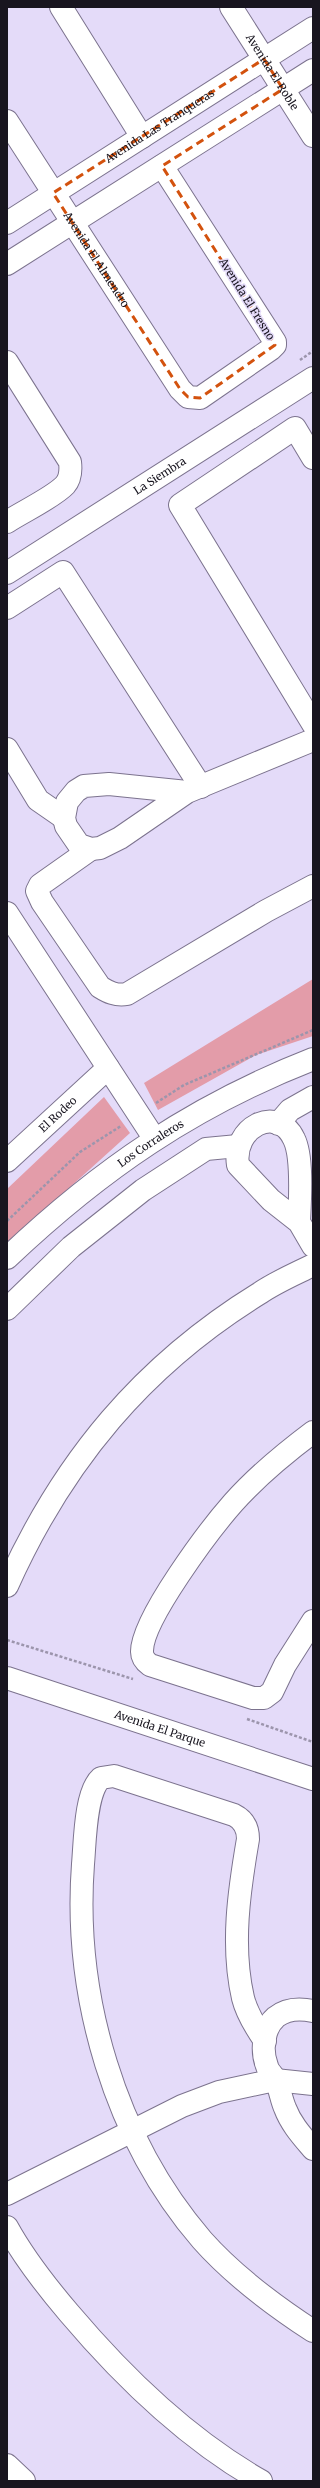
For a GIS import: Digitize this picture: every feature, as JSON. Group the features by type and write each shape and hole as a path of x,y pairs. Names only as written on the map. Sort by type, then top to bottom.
{"street":[{"path":"61,7 142,137"},
{"name":"Avenida El Roble","path":"231,7 313,136"},
{"name":"Avenida Las Tranqueras","path":"7,223 313,28"},
{"path":"7,264 313,70"},
{"name":"Avenida El Almendro","path":"7,121 180,389 188,397"},
{"name":"Avenida El Fresno","path":"162,166 275,345 200,398 188,397"},
{"path":"7,362 70,462 71,474 64,486 7,522"},
{"name":"La Siembra","path":"7,573 313,378"},
{"path":"313,458 295,428 180,505 313,724"},
{"path":"7,608 63,572 194,790"},
{"path":"313,740 194,790 111,844 91,848 40,885 38,891 42,902 100,986 107,992 121,995 127,994 266,911 313,886"},
{"path":"7,749 38,800 64,818 73,838 79,845 91,848"},
{"path":"64,818 67,802 71,796 84,786 109,784 194,790"},
{"path":"7,913 154,1138"},
{"name":"Los Corraleros","path":"7,1258 77,1194 154,1138 234,1093 313,1058"},
{"name":"El Rodeo","path":"7,1161 108,1068"},
{"path":"278,1124 290,1110 313,1097"},
{"path":"299,1222 300,1188 297,1148 291,1133 278,1124 262,1123 254,1126 244,1134 238,1146 238,1164 271,1200 299,1222 313,1246"},
{"path":"7,1309 71,1247 143,1190 206,1149 238,1146"},
{"path":"7,1586 23,1550 63,1484 122,1404 203,1332 261,1292 313,1265"},
{"path":"313,1432 260,1475 209,1531 167,1594 150,1628 142,1652 146,1662 150,1665 253,1698 264,1698 272,1692 285,1665 313,1621"},
{"name":"Avenida El Parque","path":"7,1678 313,1778"},
{"path":"265,2042 252,2021 243,1999 239,1974 237,1921 248,1840 248,1833 243,1821 234,1815 114,1776 101,1778 93,1787 86,1834 82,1881 83,1939 93,2011 103,2052 132,2131 163,2187 203,2240 248,2284 313,2331"},
{"path":"313,2011 302,2009 283,2011 271,2021 265,2042 267,2067 275,2080 285,2109 296,2129 313,2149"},
{"path":"7,2194 182,2106 219,2092 275,2080 312,2083"},
{"path":"7,2227 44,2282 120,2369 184,2428 261,2481"},
{"path":"7,2465 24,2481"}],"highlighted area":[{"path":"264,59 283,89 162,166 275,345 200,398 188,397 180,389 53,193"}],"shaded area":[{"path":"313,979 313,1036 256,1055 158,1110 144,1083"},
{"path":"104,1097 130,1133 7,1244 7,1189"}]}
